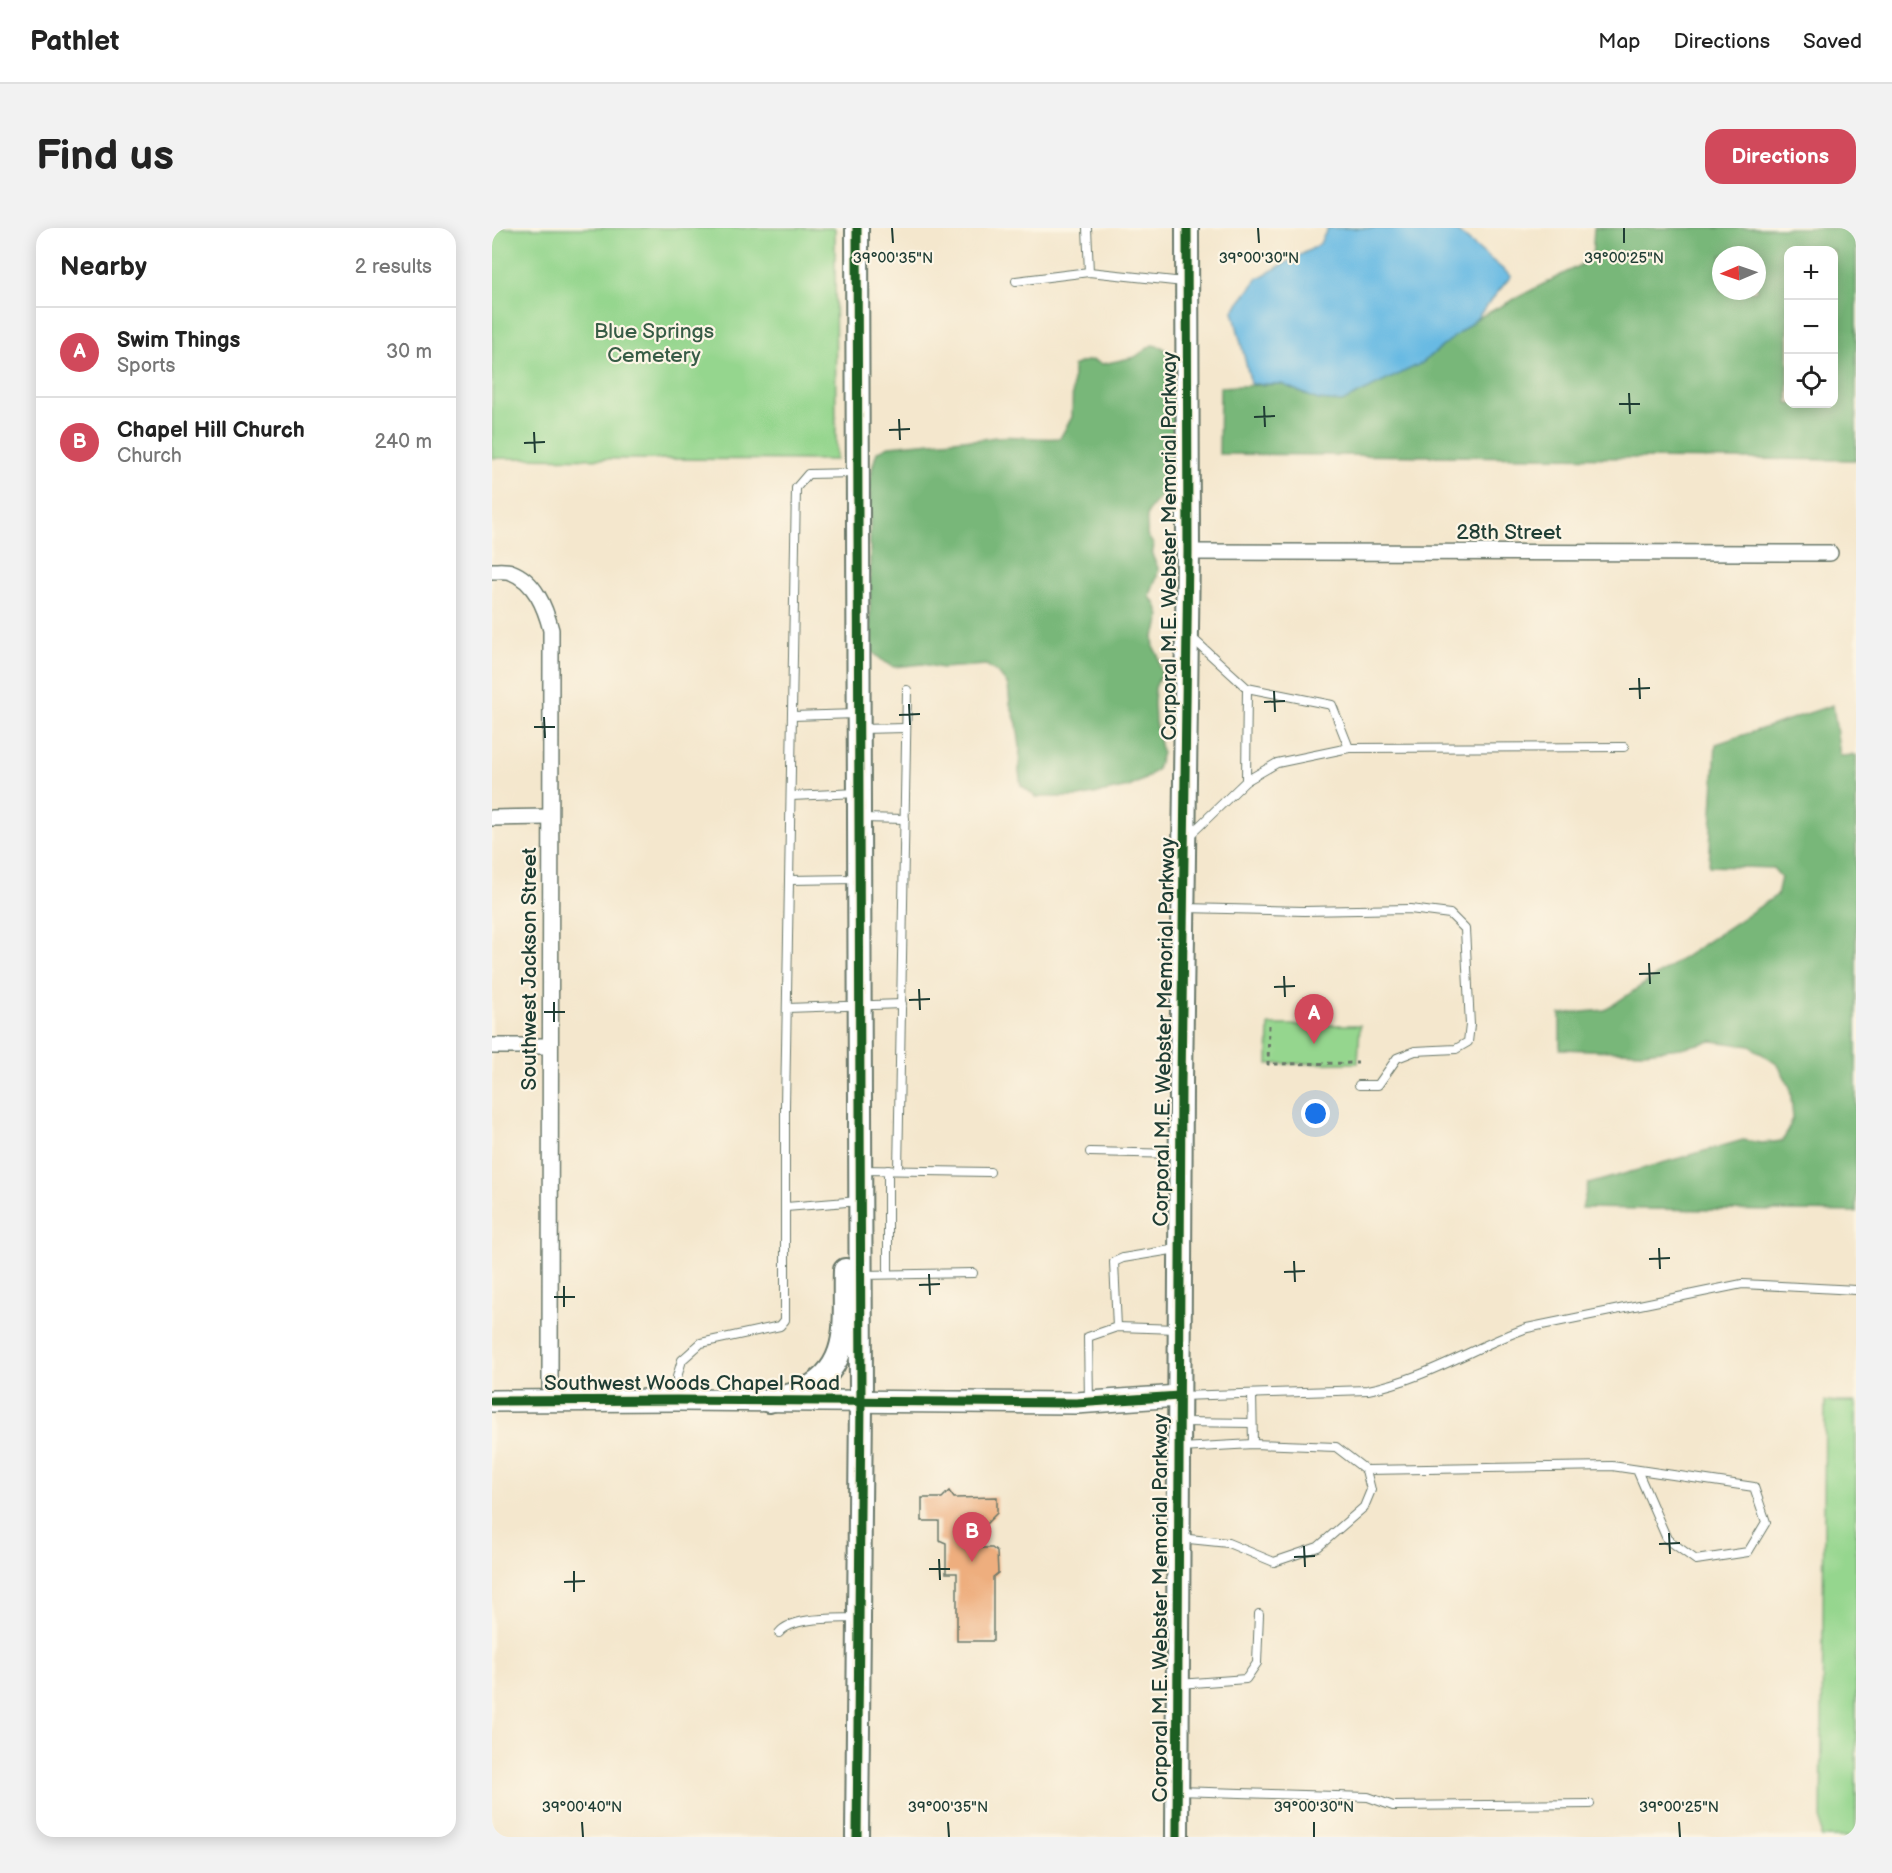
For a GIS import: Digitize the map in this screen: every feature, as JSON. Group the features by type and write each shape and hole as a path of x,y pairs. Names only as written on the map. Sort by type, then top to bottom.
{"main road":[{"path":"857,228 861,1401 857,1837"},
{"name":"Corporal M.E. Webster Memorial Parkway","path":"1177,1837 1180,1154 1188,552 1187,228"},
{"path":"769,1401 800,1392 818,1382 831,1370 838,1358 843,1345 845,1271 850,1230 860,1201"},
{"name":"Southwest Woods Chapel Road","path":"492,1401 1089,1403 1179,1396"}],"street":[{"name":"28th Street","path":"1188,552 1830,553"},
{"name":"Southwest Jackson Street","path":"492,571 511,571 530,585 544,605 551,630 550,1400"},
{"path":"492,818 549,817"},
{"path":"492,1046 550,1046"}],"lane":[{"path":"1087,228 1089,272"},
{"path":"1016,281 1089,272 1188,283"},
{"path":"677,1400 677,1377 682,1360 701,1344 780,1326 785,1320 787,1008 796,488 808,474 858,473"},
{"path":"1187,634 1247,688 1332,705 1349,748"},
{"path":"1246,781 1247,688"},
{"path":"898,1170 907,690"},
{"path":"792,716 906,728"},
{"path":"1184,841 1246,781 1276,763 1349,748 1624,747"},
{"path":"791,796 859,793"},
{"path":"859,818 905,819"},
{"path":"789,880 859,879"},
{"path":"1183,908 1304,911 1410,909 1450,914 1465,929 1470,1025 1468,1042 1456,1049 1415,1051 1396,1058 1378,1085 1359,1085"},
{"path":"787,1008 902,1004"},
{"path":"1089,1152 1180,1154"},
{"path":"860,1170 990,1172"},
{"path":"888,1170 888,1274"},
{"path":"786,1207 860,1201"},
{"path":"1117,1327 1114,1262 1124,1258 1180,1248"},
{"path":"860,1275 973,1273"},
{"path":"1179,1396 1368,1390 1394,1385 1496,1339 1527,1328 1742,1284 1856,1290"},
{"path":"1089,1403 1088,1337 1117,1327 1179,1329"},
{"path":"1252,1394 1253,1444"},
{"path":"1179,1422 1252,1423"},
{"path":"1179,1448 1253,1444 1336,1447 1366,1470 1612,1466 1754,1487 1766,1522 1748,1552 1696,1560 1667,1539 1637,1470"},
{"path":"1178,1538 1228,1543 1274,1562 1318,1547 1364,1507 1371,1490 1366,1470"},
{"path":"1177,1684 1246,1679 1257,1663 1259,1614"},
{"path":"779,1634 783,1629 795,1623 859,1618"},
{"path":"1177,1791 1368,1797 1394,1806 1590,1804"}],"path":[{"path":"1269,1025 1268,1064 1358,1063"}],"green space":[{"name":"Blue Springs Cemetery","path":"492,228 835,228 836,460 492,458"},
{"path":"1594,228 1856,228 1856,460 1219,454 1220,387 1282,384 1318,400 1422,363 1476,319 1592,259"},
{"path":"1152,345 1162,347 1173,357 1174,371 1175,427 1172,470 1167,488 1150,508 1147,519 1147,535 1153,546 1152,554 1158,568 1150,597 1156,604 1160,616 1153,638 1161,674 1155,688 1154,703 1155,722 1162,753 1157,769 1145,779 1129,787 1079,797 1036,797 1021,785 1017,724 1010,704 1008,685 998,673 986,665 942,668 923,664 894,667 870,650 870,481 873,465 877,452 889,446 993,437 1060,438 1072,417 1073,366 1092,360 1103,364 1135,357"},
{"path":"1833,705 1840,756 1856,755 1856,1212 1582,1208 1588,1184 1743,1140 1762,1143 1783,1141 1793,1118 1790,1087 1778,1065 1750,1046 1712,1041 1681,1048 1644,1052 1560,1049 1560,1014 1605,1010 1777,895 1781,877 1773,868 1709,866 1716,744"},
{"path":"1269,1025 1360,1025 1358,1063 1268,1064"},
{"path":"1825,1402 1856,1402 1856,1837 1821,1837"}],"water":[{"path":"1328,228 1453,228 1511,276 1476,319 1422,363 1342,402 1318,400 1282,384 1251,384 1233,311 1258,278 1319,245"}],"building":[{"path":"949,1491 954,1498 997,1497 997,1513 979,1531 980,1548 992,1548 997,1552 998,1573 993,1577 993,1641 957,1641 957,1573 946,1573 946,1543 939,1540 939,1521 922,1521 922,1498 942,1498"}],"cycle path":[{"path":"857,228 861,1401 857,1837"},
{"path":"1177,1837 1181,1083 1188,552 1187,228"},
{"path":"492,1401 1076,1403 1179,1396"}],"place":[{"name":"Swim Things","path":"1314,1044"},
{"name":"Chapel Hill Church","path":"972,1562"}]}
